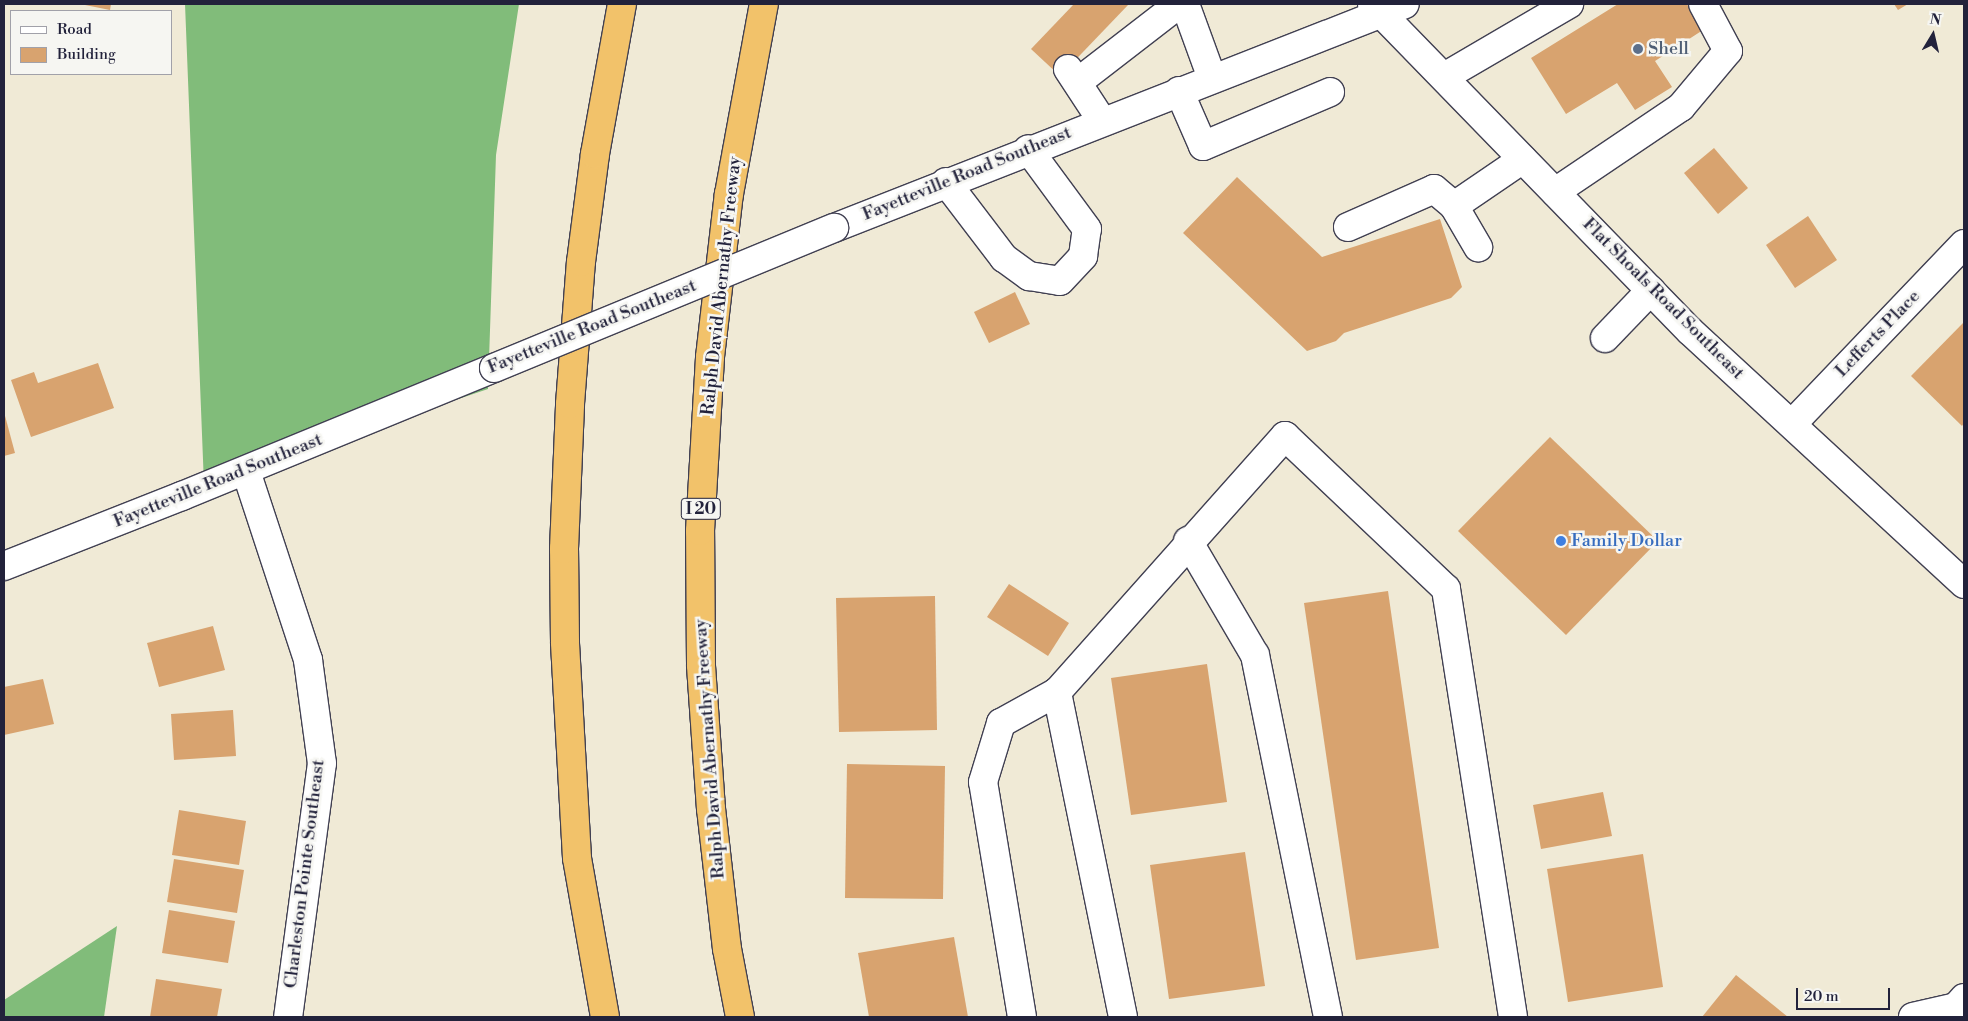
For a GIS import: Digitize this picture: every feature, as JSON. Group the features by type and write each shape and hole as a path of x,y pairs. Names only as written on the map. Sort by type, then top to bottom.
{"highway":[{"path":"605,1017 577,858 565,642 564,549 570,404 581,262 595,154 622,4"},
{"name":"Ralph David Abernathy Freeway","path":"740,1017 727,949 711,809 701,665 700,531 710,357 729,194 764,4"}],"street":[{"path":"1102,121 1073,75 1180,4"},
{"path":"1185,4 1212,78"},
{"path":"1444,77 1569,4"},
{"path":"1555,192 1681,107 1728,51 1703,4"},
{"name":"Fayetteville Road Southeast","path":"4,566 246,471 946,182 1179,92 1386,7"},
{"name":"Flat Shoals Road Southeast","path":"1386,7 1444,77 1650,290 1964,584"},
{"path":"1179,92 1202,146 1330,92"},
{"path":"946,182 1004,258 1029,276 1060,281 1083,256 1087,229 1028,150"},
{"path":"1454,206 1523,158"},
{"path":"1348,227 1434,189 1454,206 1478,248"},
{"name":"Lefferts Place","path":"1792,424 1964,244"},
{"path":"1606,338 1650,290"},
{"path":"1022,1017 983,782 1001,723 1057,692 1188,541 1285,436 1446,589 1513,1017"},
{"name":"Charleston Pointe Southeast","path":"246,471 308,660 322,763 288,1017"},
{"path":"1188,541 1255,655 1328,1017"},
{"path":"1057,692 1123,1017"},
{"path":"1913,1017 1958,1008"}],"green space":[{"path":"185,4 519,4 496,155 488,389 204,485"},
{"path":"117,926 104,1017 4,1017 4,1000"}],"building":[{"path":"80,4 111,4 110,10"},
{"path":"1074,4 1129,4 1060,76 1031,49"},
{"path":"1618,4 1687,4 1703,30 1655,61 1672,87 1635,110 1617,83 1566,114 1531,58"},
{"path":"1894,4 1908,4 1898,10"},
{"path":"1714,148 1748,188 1718,214 1684,173"},
{"path":"1237,177 1322,257 1440,219 1462,287 1451,298 1344,333 1336,341 1307,351 1183,233"},
{"path":"1808,216 1837,260 1795,288 1766,245"},
{"path":"1015,292 1030,324 989,343 974,312"},
{"path":"1964,322 1964,423 1962,426 1911,376"},
{"path":"98,363 114,408 31,437 11,380 34,372 38,383"},
{"path":"4,412 15,453 4,456"},
{"path":"1550,437 1658,541 1566,635 1458,531"},
{"path":"1009,584 1069,623 1048,656 987,617"},
{"path":"1388,591 1439,948 1356,960 1304,603"},
{"path":"935,596 937,730 839,732 836,598"},
{"path":"213,626 225,670 159,687 147,643"},
{"path":"1207,664 1227,802 1131,815 1111,678"},
{"path":"43,679 54,724 4,735 4,687"},
{"path":"233,710 236,756 174,760 171,714"},
{"path":"847,764 945,766 943,899 845,898"},
{"path":"1603,792 1612,836 1541,849 1533,805"},
{"path":"179,810 246,821 239,865 172,855"},
{"path":"1245,852 1265,986 1169,999 1150,865"},
{"path":"1643,854 1663,987 1568,1002 1547,869"},
{"path":"174,859 244,870 237,913 167,902"},
{"path":"169,910 235,921 228,963 162,953"},
{"path":"954,937 968,1017 869,1017 858,953"},
{"path":"1736,975 1788,1017 1702,1017"},
{"path":"156,979 222,989 217,1017 150,1017"}],"place":[{"name":"Shell","path":"1638,49"},
{"name":"Family Dollar","path":"1561,541"}]}
